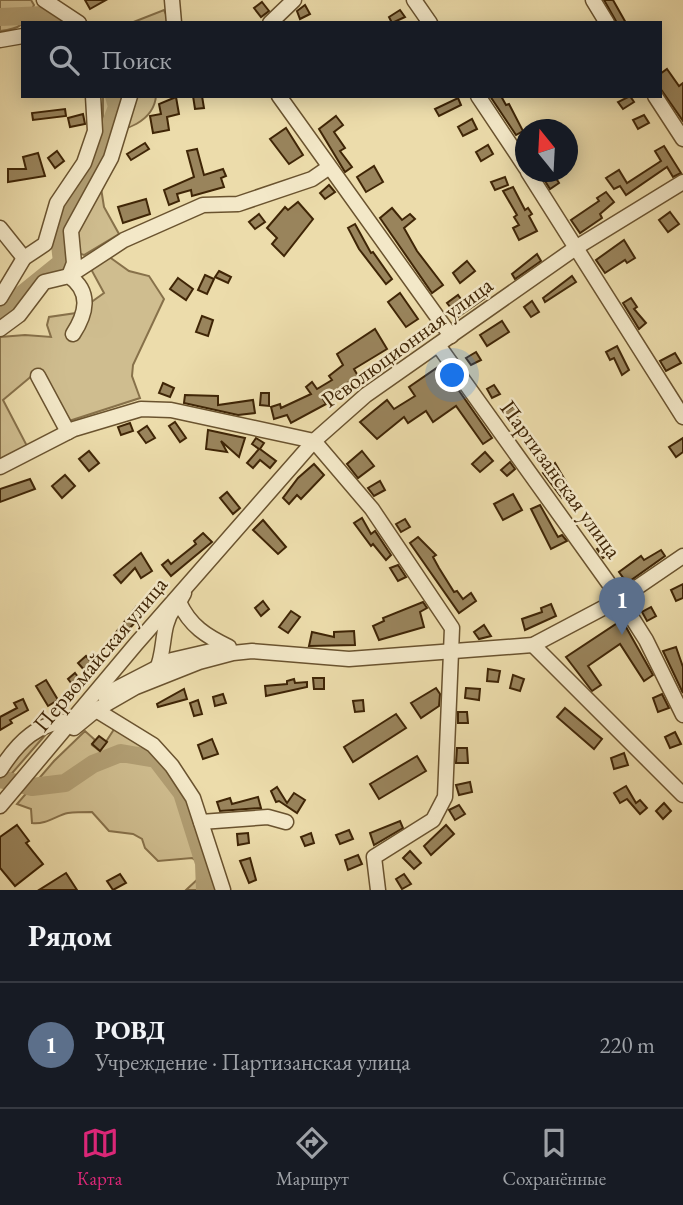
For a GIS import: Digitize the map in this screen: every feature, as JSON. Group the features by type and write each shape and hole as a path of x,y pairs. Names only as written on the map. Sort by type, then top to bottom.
{"street":[{"path":"44,0 76,21"},
{"path":"172,0 174,21"},
{"path":"272,21 293,0"},
{"path":"414,0 428,21"},
{"path":"593,0 606,21"},
{"path":"0,40 21,36"},
{"path":"0,298 24,258 45,244 57,202 84,163 95,131 93,98"},
{"path":"73,334 80,323 86,302 76,268 71,232 111,158 129,98"},
{"path":"280,98 451,336"},
{"path":"479,98 515,152"},
{"path":"656,98 683,139"},
{"path":"0,329 19,315 44,282 76,268 124,240 203,205 238,204 312,179 328,168"},
{"name":"Революционная улица","path":"192,579 314,441 366,395 577,247 683,181"},
{"path":"535,182 683,417"},
{"path":"0,228 24,258"},
{"name":"Партизанская улица","path":"438,345 620,599 646,640 683,715"},
{"path":"38,376 68,432"},
{"path":"0,467 68,432 141,409 171,410 314,441 372,509 452,628 445,797 433,820 374,857 378,890"},
{"name":"Первомайская улица","path":"47,752 96,710 146,683 232,650 349,659 533,645 620,599 683,556"},
{"name":"Первомайская улица","path":"192,579 178,602 194,627 232,650"},
{"name":"Первомайская улица","path":"0,806 192,579"},
{"path":"146,683 158,667 167,621 178,602"},
{"path":"154,623 152,652 158,667"},
{"path":"533,645 683,795"},
{"path":"2,767 30,733 53,721 72,721 118,685 194,653 232,650"},
{"path":"158,667 172,670 186,667"},
{"name":"Первомайская улица","path":"96,710 153,745 172,765 193,798 223,890"},
{"path":"0,746 16,748"},
{"path":"201,822 268,817 286,822"}],"shaded area":[{"path":"0,0 31,0 34,5 25,21 13,29 0,31"},
{"path":"164,10 169,21 136,21"},
{"path":"103,98 156,98 150,112 137,124 120,130 103,129"},
{"path":"101,188 104,207 119,234 84,255 78,253 77,230"},
{"path":"108,256 129,271 149,276 164,299 133,365 132,376 140,398 69,421 40,369 3,400 27,446 0,459 0,337 51,337 47,325 49,317 76,313 104,293 92,271 94,264"},
{"path":"118,723 153,745 193,798 222,890 186,890 200,877 201,864 192,858 158,861 145,848 142,839 133,834 109,831 92,812 68,813 42,823 32,823 31,809 17,804 54,761 85,731 95,740 92,745 100,751"},
{"path":"47,733 0,787 1,777 9,761 31,742"}],"building":[{"path":"85,0 106,0 90,9"},
{"path":"604,0 613,0 625,21 616,21"},
{"path":"262,2 269,11 261,17 254,8"},
{"path":"305,5 310,14 300,19 297,11"},
{"path":"400,10 405,17 391,21 389,17"},
{"path":"667,69 679,86 683,83 683,121 662,91 662,73"},
{"path":"176,98 179,114 167,117 169,130 153,133 150,116 161,114 159,104"},
{"path":"193,98 202,98 204,108 195,109"},
{"path":"458,98 461,105 439,116 435,109"},
{"path":"491,98 502,98 506,105 509,104 517,119 515,134"},
{"path":"631,98 634,102 623,109 618,102"},
{"path":"65,109 66,116 33,120 32,113"},
{"path":"83,114 85,124 70,127 68,118"},
{"path":"644,115 649,123 638,129 633,120"},
{"path":"336,116 343,125 334,132 345,148 340,151 352,167 345,172 319,129"},
{"path":"472,119 477,129 463,136 458,127"},
{"path":"286,128 303,155 289,164 270,139"},
{"path":"145,143 149,149 131,160 127,154"},
{"path":"488,145 493,154 481,161 476,152"},
{"path":"664,146 681,173 673,177 667,167 626,195 620,186 614,189 606,178 619,170 627,183 661,161 655,151"},
{"path":"197,149 204,175 223,169 226,176 221,178 224,187 192,196 191,190 177,194 179,201 169,205 164,190 194,177 187,151"},
{"path":"57,151 64,161 55,168 48,158"},
{"path":"38,153 45,176 8,182 8,169 26,169 23,157"},
{"path":"374,166 383,182 366,192 357,177"},
{"path":"505,177 508,185 495,190 491,182"},
{"path":"546,182 558,182 559,183 550,189"},
{"path":"329,185 335,192 325,199 320,193"},
{"path":"513,187 525,210 528,208 532,214 529,216 537,231 519,240 513,228 519,225 514,217 517,215 503,191"},
{"path":"606,192 614,202 600,214 602,218 580,233 571,220 599,201 597,198"},
{"path":"146,199 150,214 123,223 118,207"},
{"path":"298,202 313,219 284,256 272,244 277,238 267,228 285,207 288,210"},
{"path":"392,208 402,220 410,214 415,219 404,228 417,251 443,285 432,293 380,218"},
{"path":"670,212 679,224 668,232 659,220"},
{"path":"259,214 265,222 255,229 249,222"},
{"path":"355,224 371,253 373,252 392,279 386,284 359,249 348,228"},
{"path":"624,240 635,258 627,263 625,260 605,273 596,260"},
{"path":"537,254 541,261 515,279 512,274"},
{"path":"467,261 475,271 460,283 453,273"},
{"path":"219,271 231,277 228,283 215,277"},
{"path":"205,275 214,279 207,294 198,290"},
{"path":"572,276 576,282 545,302 543,298"},
{"path":"178,278 193,289 186,300 170,289"},
{"path":"479,290 485,298 458,317 447,303 458,295 463,302"},
{"path":"400,293 418,319 406,327 388,302"},
{"path":"631,298 637,307 634,309 646,323 639,329 623,303"},
{"path":"532,301 539,312 531,317 524,307"},
{"path":"202,316 213,320 208,336 196,332"},
{"path":"502,321 509,332 487,346 480,335"},
{"path":"375,329 387,349 354,369 358,376 323,399 326,404 291,423 287,415 274,419 271,407 280,404 281,408 311,394 306,387 312,382 317,389 332,380 329,376 343,365 337,354"},
{"path":"617,346 629,370 622,375 614,358 610,360 606,352"},
{"path":"476,352 481,360 471,365 466,358"},
{"path":"675,353 681,363 666,371 660,361"},
{"path":"441,365 492,438 483,444 456,406 433,422 426,411 408,423 404,417 377,439 360,422 387,400 394,409 415,396 409,387"},
{"path":"163,383 174,388 170,397 159,393"},
{"path":"494,385 500,394 492,398 487,389"},
{"path":"261,393 269,393 269,406 260,405"},
{"path":"185,395 218,396 218,405 253,400 255,413 238,415 184,403"},
{"path":"515,405 520,413 516,415 527,430 520,435 504,412"},
{"path":"175,422 186,438 180,442 169,426"},
{"path":"130,423 133,431 121,435 118,427"},
{"path":"147,426 155,438 146,443 138,432"},
{"path":"208,430 245,438 239,457 221,441 227,452 206,449"},
{"path":"256,438 264,443 260,449 276,461 270,468 260,460 253,468 247,463 259,449 252,444"},
{"path":"683,438 683,452 676,457 669,447"},
{"path":"89,451 99,463 89,471 79,459"},
{"path":"362,451 374,466 358,478 347,464"},
{"path":"485,452 493,461 480,472 472,464"},
{"path":"510,462 515,469 507,476 501,470"},
{"path":"555,463 572,492 562,498 543,473"},
{"path":"314,464 324,475 301,499 297,495 289,504 283,498 298,478"},
{"path":"65,475 75,486 62,498 52,486"},
{"path":"30,479 35,489 0,502 0,489"},
{"path":"380,481 385,490 374,496 368,488"},
{"path":"227,492 240,508 233,514 220,498"},
{"path":"513,494 522,510 503,520 494,504"},
{"path":"540,505 558,537 562,535 567,541 551,549 531,509"},
{"path":"362,518 371,534 375,531 391,555 386,560 373,544 371,546 354,523"},
{"path":"405,519 410,527 401,532 396,524"},
{"path":"263,520 286,547 278,554 253,530"},
{"path":"203,533 212,542 171,576 162,565 168,560 171,564 196,544 194,541"},
{"path":"418,537 436,555 433,557 454,592 457,591 463,599 471,593 476,601 459,613 410,543"},
{"path":"608,542 614,551 603,558 597,549"},
{"path":"661,550 665,556 627,583 619,572 641,556 644,560"},
{"path":"141,553 152,571 141,578 135,568 121,583 114,575"},
{"path":"398,565 406,577 398,581 390,568"},
{"path":"683,584 683,598 676,601 671,590"},
{"path":"263,601 269,609 261,616 255,608"},
{"path":"423,602 427,608 420,612 424,627 379,640 373,626 384,621 383,618"},
{"path":"551,604 556,616 525,630 522,619 542,612 541,608"},
{"path":"136,607 143,613 111,650 106,645"},
{"path":"651,607 656,616 647,621 642,612"},
{"path":"291,611 300,617 288,633 279,627"},
{"path":"622,620 653,675 644,681 620,644 588,666 601,685 592,691 566,657"},
{"path":"484,625 491,636 479,639 474,632"},
{"path":"354,631 355,645 309,646 312,632 334,637 334,632"},
{"path":"676,647 683,667 683,693 663,651"},
{"path":"86,656 94,665 86,672 78,663"},
{"path":"488,669 500,671 498,682 487,681"},
{"path":"75,673 82,682 75,688 68,679"},
{"path":"513,675 524,679 520,691 510,688"},
{"path":"313,678 324,678 324,689 314,689"},
{"path":"294,679 295,683 307,682 307,687 266,696 265,686 287,684 287,681"},
{"path":"46,680 58,700 48,706 36,686"},
{"path":"436,688 440,694 439,706 421,718 411,703"},
{"path":"466,688 480,689 479,700 465,698"},
{"path":"184,689 187,699 158,707 157,704"},
{"path":"223,694 226,703 215,706 213,697"},
{"path":"662,694 669,708 658,712 653,698"},
{"path":"23,699 28,710 10,720 12,723 0,730 0,717 17,708 14,703"},
{"path":"198,700 202,714 194,716 190,703"},
{"path":"363,700 364,711 355,712 353,701"},
{"path":"565,708 602,739 594,749 557,717"},
{"path":"458,712 467,712 468,723 458,723"},
{"path":"396,714 406,728 353,762 344,747"},
{"path":"675,732 681,744 670,748 665,737"},
{"path":"99,736 107,742 100,751 92,744"},
{"path":"212,739 218,754 203,759 198,745"},
{"path":"457,748 467,748 468,763 456,763"},
{"path":"624,753 628,765 614,769 611,758"},
{"path":"417,756 426,771 379,799 370,784"},
{"path":"470,782 472,792 459,795 456,785"},
{"path":"626,786 636,803 640,800 647,808 640,814 627,799 620,803 614,793"},
{"path":"277,787 287,803 294,793 305,800 297,813 279,801 276,802 271,791"},
{"path":"258,797 261,808 220,811 217,802 230,798 232,804"},
{"path":"664,803 671,811 663,819 656,811"},
{"path":"459,805 465,814 455,820 449,810"},
{"path":"400,821 403,828 374,845 370,833"},
{"path":"17,825 29,841 26,843 43,864 15,886 0,868 0,837"},
{"path":"446,825 454,834 431,855 424,846"},
{"path":"349,830 353,839 340,844 336,835"},
{"path":"248,833 249,843 238,845 237,834"},
{"path":"311,833 314,843 305,846 301,837"},
{"path":"410,851 421,863 414,869 403,858"},
{"path":"358,855 362,864 348,870 345,860"},
{"path":"250,858 256,880 249,883 240,861"},
{"path":"66,873 77,890 39,890"},
{"path":"120,874 126,883 113,890 107,881"},
{"path":"404,874 411,884 402,889 396,879"}],"waterway":[{"path":"0,17 44,15 52,21"},
{"path":"0,312 62,262 58,228 92,174 117,107 115,98"},
{"path":"0,779 32,787 65,783 93,764 121,753 156,759 182,793 204,863 205,890"}],"place":[{"name":"РОВД","path":"622,635"}]}
